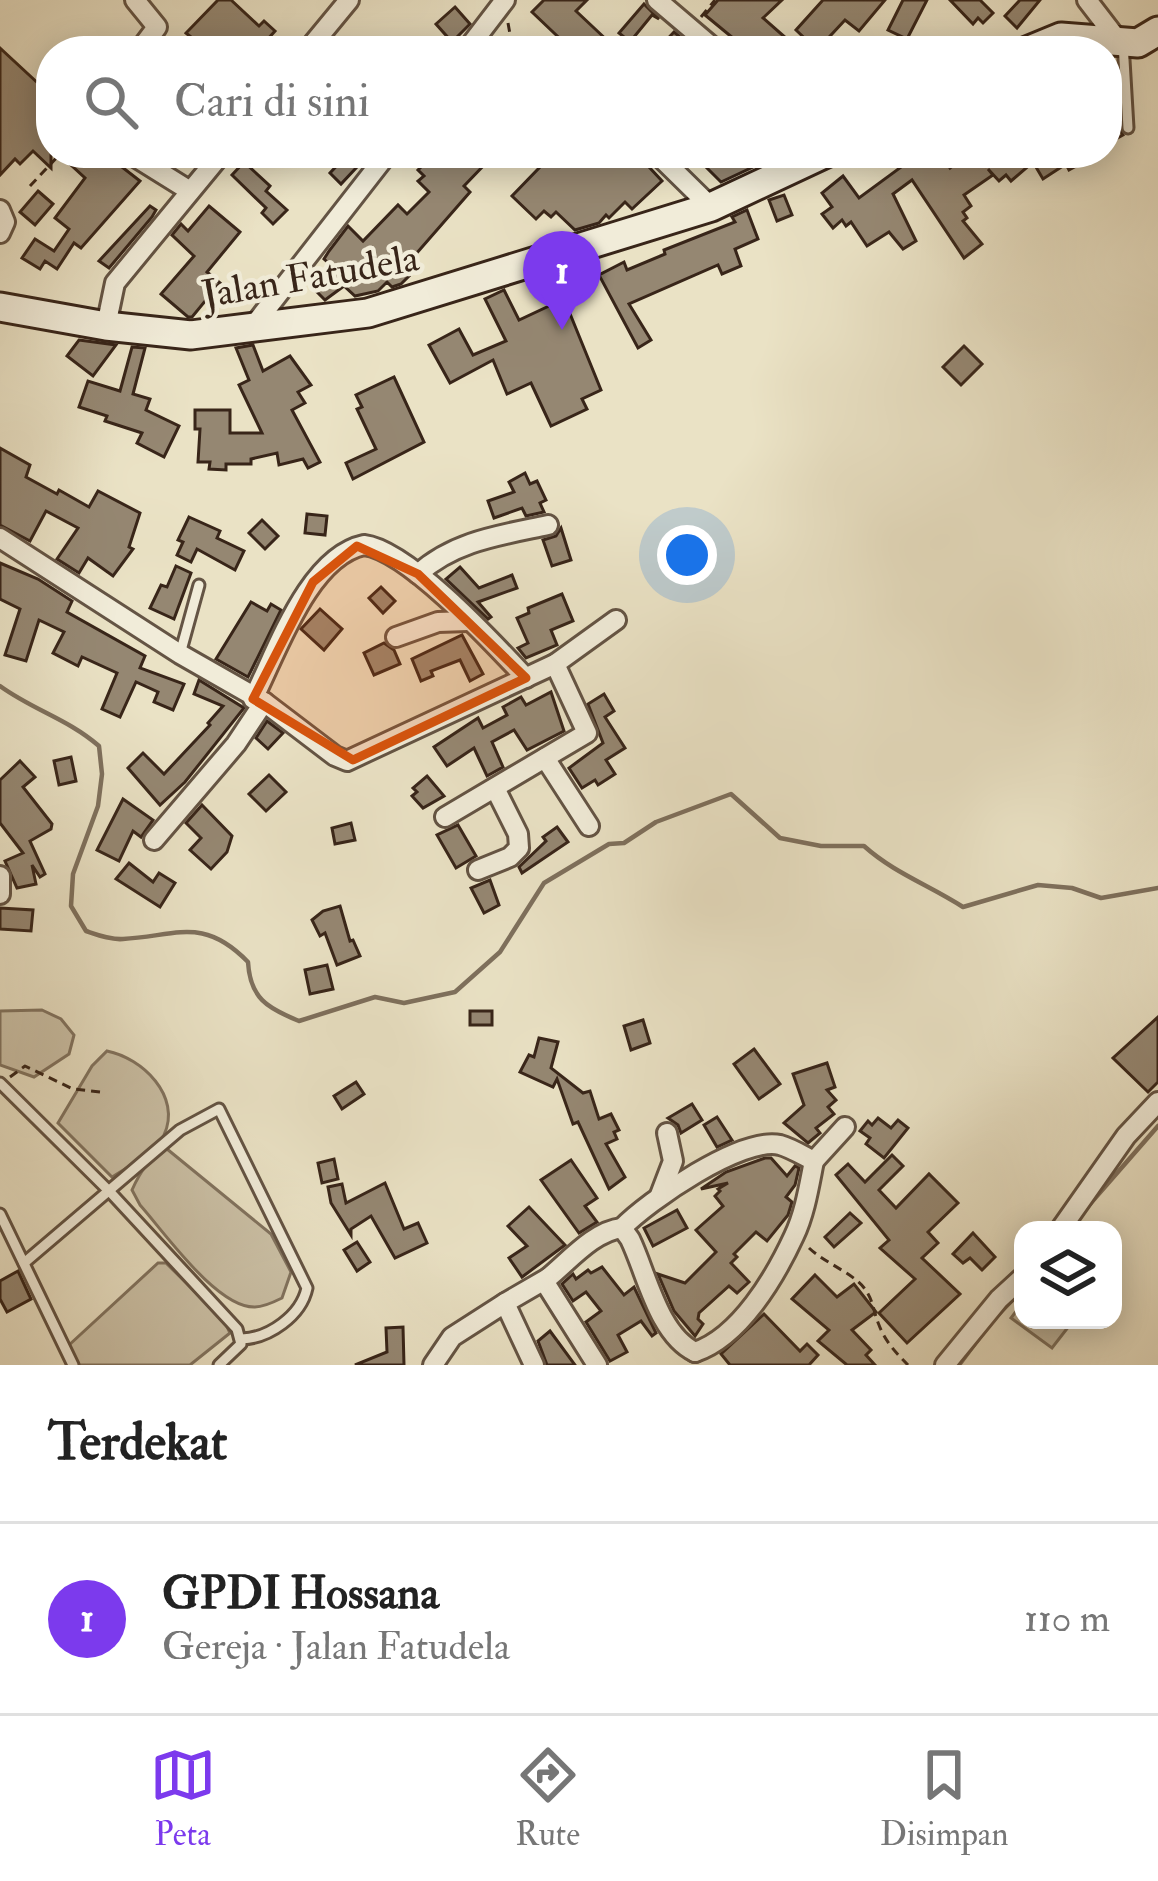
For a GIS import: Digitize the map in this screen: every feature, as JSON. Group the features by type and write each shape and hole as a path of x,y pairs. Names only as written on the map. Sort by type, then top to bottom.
{"street":[{"path":"135,0 157,27 151,36"},
{"path":"320,36 350,0"},
{"path":"657,0 699,36"},
{"path":"1088,0 1117,36"},
{"path":"477,36 502,4"},
{"path":"1122,40 1138,43 1158,31"},
{"path":"153,168 190,191"},
{"path":"106,326 115,283 209,168"},
{"path":"251,329 376,168"},
{"path":"671,168 711,207"},
{"name":"Jalan Fatudela","path":"0,307 106,326 191,334 368,313 711,207 794,168"},
{"path":"0,210 5,222 0,233"},
{"path":"418,574 437,556 469,543 548,525"},
{"path":"0,538 259,700 335,756 352,760 555,664 616,620"},
{"path":"154,840 236,744 305,593 325,569 357,546 374,546 418,574 526,678"},
{"path":"396,637 438,622 468,621"},
{"path":"445,818 586,734 555,664"},
{"path":"545,758 589,826"},
{"path":"478,870 514,855 518,848 516,827 495,788"},
{"path":"0,876 0,894"},
{"path":"1066,1221 1126,1136 1158,1102"},
{"path":"622,1228 669,1327 694,1359 758,1298 795,1234 814,1161 845,1126"},
{"path":"660,1195 673,1161 668,1133"},
{"path":"433,1365 452,1337 548,1278 596,1238 622,1228 660,1195 754,1148 778,1144 814,1161"},
{"path":"548,1278 551,1297 597,1365"},
{"path":"946,1365 1014,1285"},
{"path":"505,1303 534,1365"}],"lane":[{"path":"1122,62 1128,128"},
{"path":"181,654 200,585"},
{"path":"0,1083 111,1192 242,1340"},
{"path":"25,1263 181,1130 220,1109 307,1288 304,1299 281,1324 257,1339 242,1340 219,1365"},
{"path":"0,1214 73,1365"}],"path":[{"path":"691,29 716,0"},
{"path":"502,4 510,36"},
{"path":"30,186 47,168"},
{"path":"0,1083 25,1066 73,1089 100,1092"},
{"path":"795,1234 840,1272 858,1280 875,1305 876,1321 889,1345 908,1365"}],"highlighted area":[{"path":"357,546 418,574 526,678 353,760 253,699 313,582"}],"shaded area":[{"path":"42,1010 61,1019 74,1035 69,1054 34,1077 0,1065 0,1011"},
{"path":"107,1051 145,1070 168,1106 160,1142 112,1177 58,1123 92,1066"},
{"path":"167,1149 271,1234 291,1272 282,1298 255,1307 225,1295 193,1267 140,1205 132,1190 135,1183 150,1161"},
{"path":"158,1263 166,1263 224,1320 230,1333 190,1365 78,1365 68,1346"},
{"path":"1026,1329 1067,1329 1052,1348"}],"building":[{"path":"218,0 231,0 259,26 264,21 275,31 270,36 186,33"},
{"path":"544,0 587,0 576,11 603,36 557,36 532,12"},
{"path":"718,0 782,0 763,18 784,36 730,36 705,15"},
{"path":"823,0 885,0 859,31 845,20 830,36 802,36 796,30"},
{"path":"903,0 927,0 909,36 888,30"},
{"path":"950,0 980,0 993,13 983,23 978,18 973,24"},
{"path":"1020,0 1040,0 1017,28 1005,16"},
{"path":"644,4 659,19 652,15 635,36 619,33"},
{"path":"455,7 470,24 458,36 447,36 436,24"},
{"path":"0,48 36,81 36,154 33,151 20,164 15,159 0,175"},
{"path":"74,168 123,168 140,181 81,248 74,243 57,269 45,261 40,269 22,258 35,239 54,251 69,229 55,218 85,178"},
{"path":"238,168 250,168 287,210 273,224 262,213 266,208 232,175"},
{"path":"335,168 356,168 341,184 330,173"},
{"path":"481,168 464,186 470,192 402,270 409,276 401,284 392,287 387,282 378,291 355,296 344,286 325,300 316,291 335,269 324,259 329,251 348,226 363,241 398,205 407,214 429,192 418,181 424,176 418,170"},
{"path":"539,168 650,168 662,181 632,209 625,202 609,218 606,215 599,223 575,230 556,212 551,217 544,211 536,219 512,196"},
{"path":"707,168 751,168 721,182"},
{"path":"900,168 1026,168 1011,181 1006,175 999,181 988,169 993,175 964,195 971,206 963,212 967,218 963,221 982,244 964,258 912,180 893,194 916,241 903,249 889,232 867,246 851,222 846,226 842,220 833,228 822,214 832,207 822,193 843,176 859,198"},
{"path":"1037,168 1060,168 1043,179"},
{"path":"38,191 53,204 35,225 20,212"},
{"path":"784,195 792,215 777,221 769,200"},
{"path":"150,206 156,210 152,217 109,268 99,261"},
{"path":"209,206 240,232 207,272 220,283 188,317 161,294 194,256 172,235 181,224 188,231"},
{"path":"747,210 758,239 735,249 741,266 722,274 718,265 629,304 651,340 638,348 599,275 624,262 627,270 665,254 664,250 735,222 732,217"},
{"path":"504,290 519,320 564,299 601,390 582,399 587,409 551,426 531,383 507,394 493,360 450,383 429,345 459,329 473,355 506,341 485,299"},
{"path":"79,340 116,345 93,376 67,356"},
{"path":"253,345 263,371 290,356 311,385 298,392 305,403 292,410 320,462 308,468 303,459 279,465 277,453 251,459 251,464 226,464 226,470 209,469 210,462 198,462 200,429 195,429 195,410 230,410 230,433 262,433 239,385 249,380 236,348"},
{"path":"964,346 982,364 961,385 943,367"},
{"path":"132,347 145,348 133,394 150,399 146,410 179,426 164,457 137,443 142,433 79,407 88,381 120,391"},
{"path":"394,377 424,442 353,479 346,463 376,449 357,409 362,407 356,395"},
{"path":"0,448 30,465 26,477 57,494 59,490 89,507 98,491 140,513 129,547 133,549 113,576 88,558 79,573 57,559 78,528 46,511 30,541 0,525"},
{"path":"525,473 530,484 537,481 546,500 540,503 544,512 526,516 522,508 494,518 488,501 514,492 509,482"},
{"path":"307,514 327,516 325,535 305,533"},
{"path":"189,517 220,531 217,538 244,551 235,570 197,549 191,562 177,555"},
{"path":"262,520 278,536 265,549 249,533"},
{"path":"561,528 571,560 552,566 543,540 556,536"},
{"path":"0,563 72,601 67,612 145,656 140,668 184,684 173,710 154,702 158,692 136,682 120,717 102,709 117,673 82,657 78,666 53,653 64,632 39,620 26,661 5,655 20,609 0,599"},
{"path":"176,566 191,573 174,619 150,608"},
{"path":"460,567 479,588 512,575 517,588 478,602 488,619 446,579"},
{"path":"381,587 395,601 383,613 369,598"},
{"path":"562,594 573,621 551,630 557,645 526,658 518,648 528,643 517,618 529,613 528,608"},
{"path":"251,602 267,611 271,604 281,610 248,677 216,659"},
{"path":"320,609 342,629 324,650 301,629"},
{"path":"462,635 483,674 470,681 460,660 431,671 433,676 421,681 412,659"},
{"path":"384,643 394,650 400,664 374,675 364,653"},
{"path":"199,680 244,708 185,782 160,805 128,768 143,753 164,774 210,725 223,706 194,694"},
{"path":"551,692 564,731 527,750 514,730 492,742 503,767 487,776 474,748 447,766 434,747 478,718 483,728 507,715 503,707 521,697 526,705"},
{"path":"604,694 614,711 605,717 625,748 606,760 615,774 582,788 569,768 603,743 588,704"},
{"path":"267,721 283,733 268,749 256,738"},
{"path":"71,757 76,781 59,785 54,761"},
{"path":"20,761 35,777 23,787 52,824 30,841 45,874 40,877 32,865 36,884 17,888 5,861 23,853 0,823 0,780"},
{"path":"269,775 286,792 266,811 249,794"},
{"path":"427,776 444,796 423,808 412,796 417,792 413,788"},
{"path":"123,799 153,820 141,837 133,831 119,861 97,850"},
{"path":"202,805 232,836 227,852 211,869 190,850 201,838 186,823"},
{"path":"351,823 355,840 335,844 332,828"},
{"path":"458,825 476,856 456,868 437,835"},
{"path":"557,827 568,842 522,873 519,867"},
{"path":"129,863 153,882 159,873 175,883 160,907 116,879"},
{"path":"490,880 499,905 484,913 471,888"},
{"path":"340,906 350,941 360,956 337,965 325,933 320,936 312,920"},
{"path":"0,908 33,910 31,931 0,929"},
{"path":"327,965 333,989 310,994 305,970"},
{"path":"470,1011 492,1011 492,1025 470,1025"},
{"path":"1158,1017 1158,1082 1148,1092 1113,1058"},
{"path":"643,1020 650,1043 631,1050 624,1026"},
{"path":"539,1038 558,1042 551,1068 583,1093 590,1091 599,1119 611,1114 619,1130 614,1132 617,1139 606,1144 625,1177 609,1189 578,1122 573,1124 557,1079 553,1087 520,1072 529,1055 534,1057"},
{"path":"754,1049 780,1084 759,1099 734,1064"},
{"path":"827,1063 835,1087 827,1090 836,1100 828,1107 834,1114 816,1128 820,1133 808,1143 784,1123 804,1105 793,1074"},
{"path":"356,1082 364,1094 342,1109 334,1096"},
{"path":"692,1104 702,1120 681,1133 668,1118"},
{"path":"717,1117 732,1140 717,1147 704,1125"},
{"path":"878,1118 891,1128 898,1120 908,1128 884,1158 866,1144 870,1138 860,1131"},
{"path":"892,1155 903,1166 879,1190 896,1208 929,1174 958,1203 928,1232 938,1243 922,1258 960,1294 907,1343 879,1313 915,1279 880,1248 889,1240 836,1175 848,1164 865,1182"},
{"path":"771,1158 787,1176 795,1166 799,1168 786,1197 792,1202 788,1215 767,1241 756,1232 734,1254 737,1257 731,1263 749,1282 737,1293 729,1286 699,1313 703,1324 695,1336 674,1311 658,1274 685,1283 716,1252 696,1230 723,1206 715,1196 728,1183 701,1189 726,1172"},
{"path":"334,1159 338,1179 322,1183 318,1163"},
{"path":"571,1160 597,1198 585,1206 597,1222 579,1233 541,1180"},
{"path":"385,1183 404,1229 418,1223 427,1243 395,1258 371,1216 351,1229 351,1235 331,1203 328,1187 342,1184 346,1203"},
{"path":"529,1207 565,1245 522,1277 509,1258 527,1246 508,1226"},
{"path":"677,1210 687,1228 653,1246 644,1228"},
{"path":"850,1213 861,1223 834,1247 825,1237"},
{"path":"973,1233 995,1257 982,1270 970,1258 963,1263 953,1254"},
{"path":"357,1242 370,1262 357,1271 344,1250"},
{"path":"602,1267 624,1295 634,1287 656,1333 652,1336 641,1321 618,1335 627,1352 610,1361 586,1322 601,1311 586,1292 573,1301 562,1284 573,1274 576,1279"},
{"path":"18,1271 31,1299 7,1312 0,1299 0,1281"},
{"path":"815,1275 837,1297 854,1284 876,1312 852,1330 871,1350 866,1355 875,1365 847,1365 818,1341 829,1330 792,1299"},
{"path":"764,1314 800,1351 807,1344 818,1355 809,1365 730,1365 721,1354"},
{"path":"403,1327 404,1365 355,1365 387,1352 386,1328"},
{"path":"550,1331 575,1365 547,1365 538,1341"}],"waterway":[{"path":"0,686 99,746 98,806 73,874 71,906 86,931 118,939 189,932 217,939 248,962 252,985 262,1000 299,1021 375,997 404,1003 455,992 500,952 544,883 609,844 624,843 656,822 731,794 780,838 821,846 864,846 963,907 1038,885 1072,888 1101,898 1158,888"},
{"path":"1083,1212 1158,1126"},
{"path":"993,1320 1014,1298"},
{"path":"959,1365 986,1329"}],"place":[{"name":"GPDI Hossana","path":"562,330"}]}
